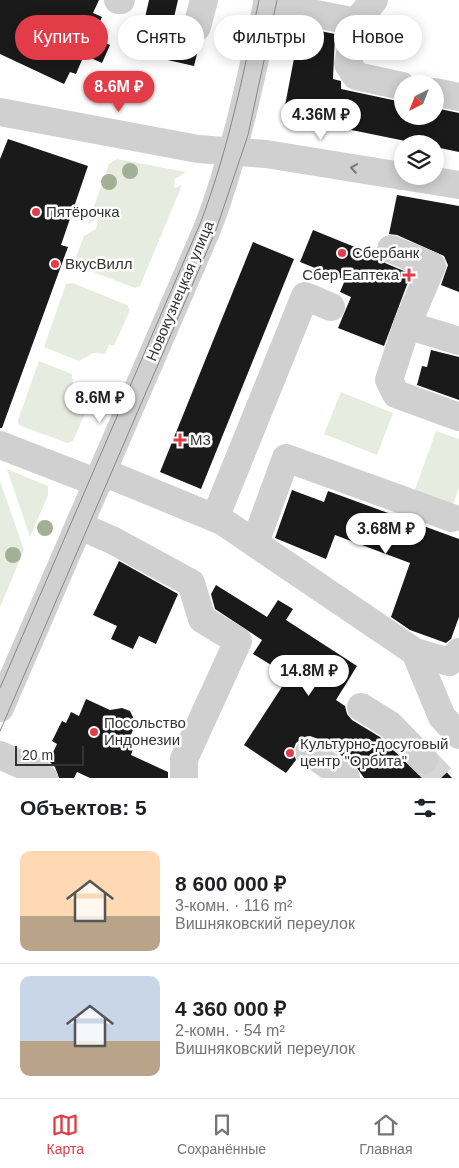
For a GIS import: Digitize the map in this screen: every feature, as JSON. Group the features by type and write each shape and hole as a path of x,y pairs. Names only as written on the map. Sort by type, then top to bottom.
{"street":[{"path":"200,15 204,0"},
{"path":"362,15 374,0"},
{"path":"267,2 334,17"},
{"name":"Новокузнецкая улица","path":"0,708 6,678 80,526 208,227 234,152 267,2"},
{"path":"349,60 348,64 356,76 394,84"},
{"path":"444,94 459,97"},
{"path":"0,112 198,149 266,154 394,175"},
{"path":"444,183 459,185"},
{"path":"391,249 432,266 408,325 389,380 396,394 459,417"},
{"path":"215,518 305,296 331,307"},
{"path":"408,325 459,341"},
{"path":"0,445 215,518 416,652 449,662 459,652"},
{"path":"255,543 286,458 452,518"},
{"path":"80,526 112,540 191,582 202,619 238,642 184,759 184,778"},
{"path":"416,652 442,717 459,735"},
{"path":"361,707 390,726 424,760"},
{"path":"309,752 346,778"},
{"path":"0,755 39,773 44,778"}],"shaded area":[{"path":"117,159 186,172 175,179 174,188 182,185 140,286 135,288 80,267 74,262 84,236 96,229 98,218 88,224 109,164"},
{"path":"73,283 127,305 130,310 114,346 109,344 105,354 93,353 79,361 44,347 66,284"},
{"path":"39,361 72,374 75,389 85,399 81,408 86,411 73,441 67,443 19,425 18,420"},
{"path":"341,392 393,413 377,455 324,434"},
{"path":"436,431 459,439 459,488 451,509 413,495"},
{"path":"7,469 48,486 48,495 30,537"},
{"path":"0,481 24,550 0,607"}],"building":[{"path":"0,0 99,0 93,13 98,15 15,15 15,60 82,60 76,74 70,72 64,84 0,54"},
{"path":"149,0 178,0 175,15 146,15"},
{"path":"324,32 334,34 333,79 341,81 341,89 394,100 394,125 444,125 444,110 459,113 459,152 444,149 444,135 394,135 394,139 283,116 294,60 324,60"},
{"path":"168,60 196,60 194,66"},
{"path":"8,139 88,166 61,245 68,247 2,428 0,428 0,159"},
{"path":"397,195 459,206 459,292 441,285 448,265 444,256 397,235 389,234"},
{"path":"313,230 377,256 385,263 411,274 384,346 338,328 351,297 340,292 345,280 300,262"},
{"path":"253,242 294,259 201,489 160,472"},
{"path":"431,350 459,357 459,400 417,385 422,366 427,367"},
{"path":"292,490 324,502 328,491 459,539 459,617 451,639 446,643 410,630 391,617 410,563 335,535 326,559 275,538"},
{"path":"119,561 178,594 156,644 139,636 133,649 111,639 117,626 93,615"},
{"path":"216,585 267,617 278,600 293,609 286,620 357,666 336,700 345,706 347,714 352,720 380,737 419,775 428,775 435,771 439,764 452,778 364,778 355,765 318,739 310,736 302,738 296,743 293,751 296,760 286,773 244,745 289,676 253,654 262,640 215,609 211,594"},
{"name":"Посольство Индонезии","path":"86,699 110,710 122,708 130,711 136,723 126,746 133,749 131,755 168,772 168,778 90,778 77,772 74,778 59,778 55,767 49,761 57,744 52,741 62,721 66,723 71,712 79,716"}],"tunnel":[{"path":"424,760 441,778"}],"tram line":[{"path":"0,688 200,224 227,141 259,0"},
{"path":"0,731 216,230 248,135 277,0"}],"place":[{"name":"Пятёрочка","path":"36,212"},
{"name":"Сбербанк","path":"342,253"},
{"name":"ВкусВилл","path":"55,264"},
{"name":"Сбер Еаптека","path":"409,275"},
{"name":"М3","path":"180,440"},
{"name":"Посольство Индонезии","path":"94,732"},
{"name":"Культурно-досуговый центр \"Орбита\"","path":"290,753"}]}
